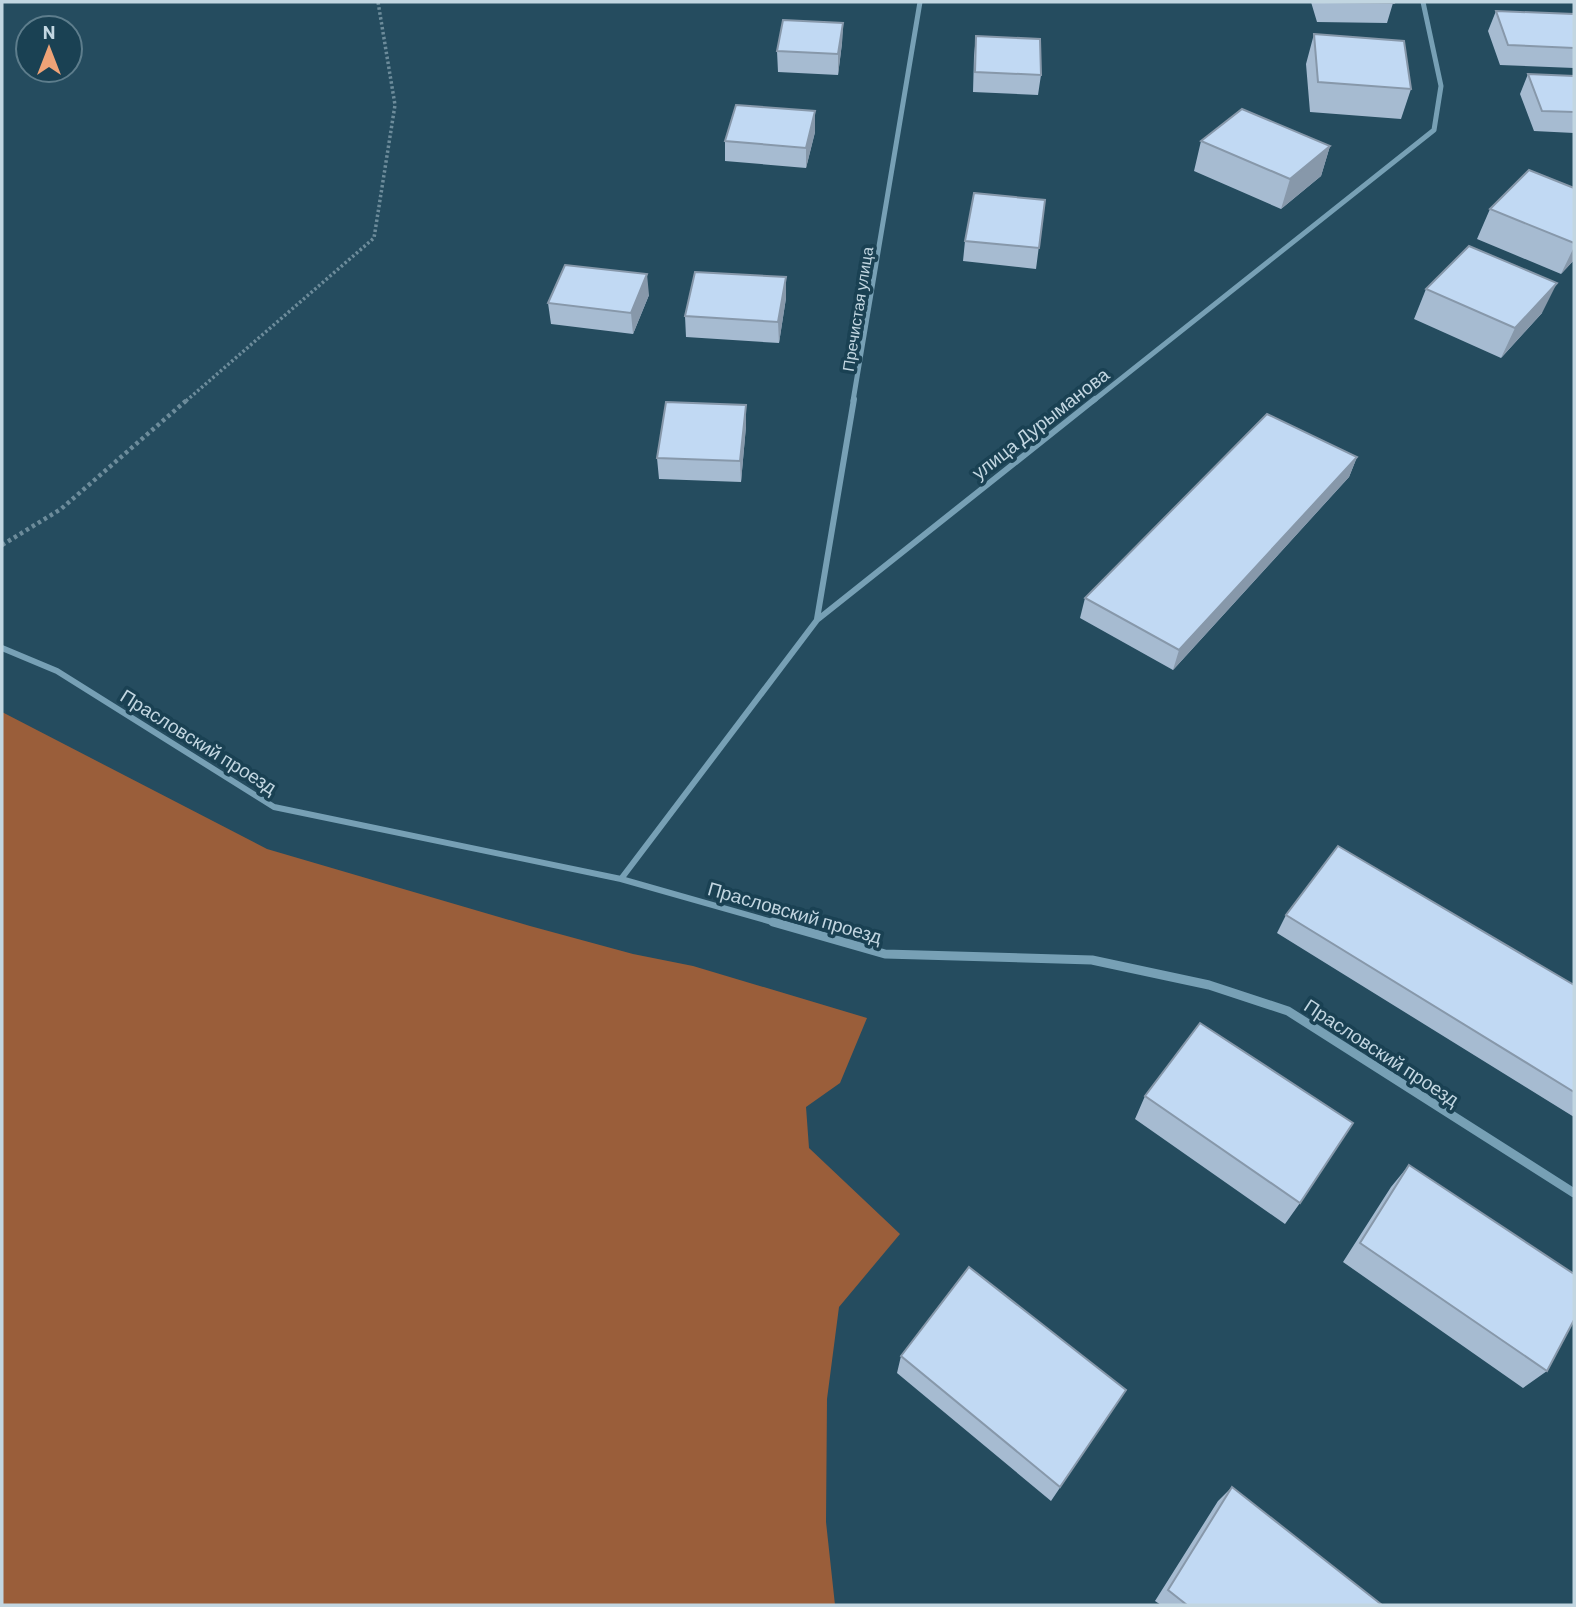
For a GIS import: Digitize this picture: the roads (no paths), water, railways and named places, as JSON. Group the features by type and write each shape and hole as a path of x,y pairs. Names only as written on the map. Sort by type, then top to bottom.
{"street":[{"name":"Пречистая улица","path":"817,620 920,2"},
{"name":"улица Дурыманова","path":"621,879 817,620 1434,130 1441,86 1423,2"},
{"name":"Прасловский проезд","path":"2,649 57,671 274,807 621,879 885,954 1092,960 1209,985 1288,1011 1574,1193"}]}
